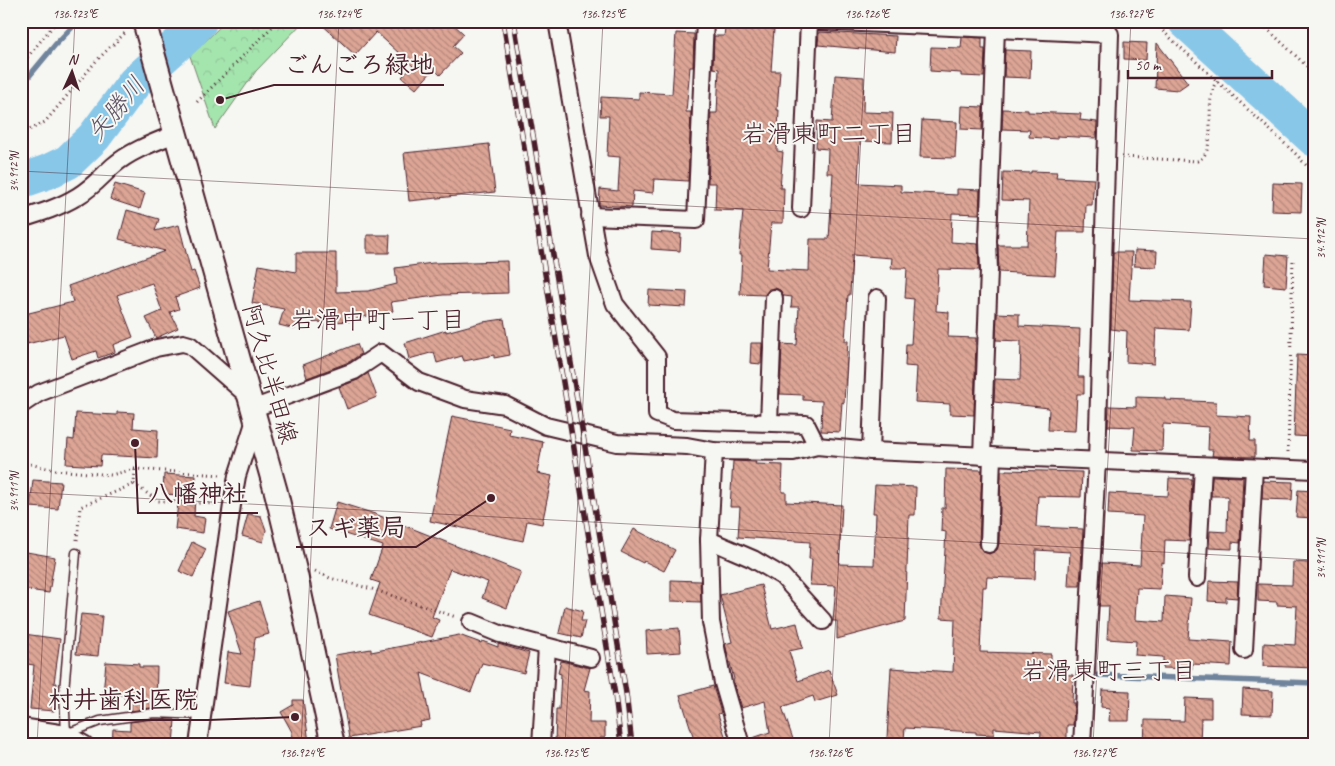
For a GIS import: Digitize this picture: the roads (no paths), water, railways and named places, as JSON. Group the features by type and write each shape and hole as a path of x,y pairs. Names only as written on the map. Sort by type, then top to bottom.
{"main road":[{"name":"阿久比半田線","path":"140,25 165,99 276,492 333,745"}],"street":[{"path":"558,21 598,256 615,304 658,357 657,414 673,420 806,424 816,446"},
{"path":"590,216 696,220 706,21"},
{"path":"801,209 809,21"},
{"path":"816,21 1110,34 1098,461 1082,745"},
{"path":"989,544 987,456 988,241 996,29"},
{"path":"21,219 51,210 77,196 96,184 114,165 135,152 175,134"},
{"path":"769,422 774,298"},
{"path":"871,451 877,298"},
{"path":"21,406 39,393 156,348 184,343 190,345 252,408"},
{"path":"252,408 354,371 381,353 419,382 465,399 505,405 546,426 617,443 687,446 714,452 793,452 816,446 871,451 1314,470"},
{"path":"198,745 232,505 252,408"},
{"path":"714,452 709,540 711,622 723,683 742,745"},
{"path":"1197,578 1203,466"},
{"path":"1244,650 1254,468"},
{"path":"709,540 752,559 782,576 823,621"},
{"path":"471,622 500,634 591,658"},
{"path":"541,745 547,647"},
{"path":"28,734 66,734 85,745"}],"lane":[{"path":"76,553 64,691 66,734 100,721 154,714 203,715"}],"waterway":[{"path":"21,86 78,21"},
{"name":"矢勝川","path":"21,181 68,162 94,137 135,82 188,35 200,21"},
{"path":"1185,21 1314,139"},
{"path":"1098,675 1314,683"}],"railway":[{"path":"503,21 615,695 621,745"},
{"path":"514,21 626,693 632,745"}],"place":[{"name":"ごんごろ緑地","path":"220,100"},
{"name":"八幡神社","path":"135,443"},
{"name":"スギ薬局","path":"491,498"},
{"name":"村井歯科医院","path":"295,717"}],"district":[{"name":"岩滑東町二丁目","path":"829,134"},
{"name":"岩滑中町一丁目","path":"378,320"},
{"name":"岩滑東町三丁目","path":"1109,671"}]}
